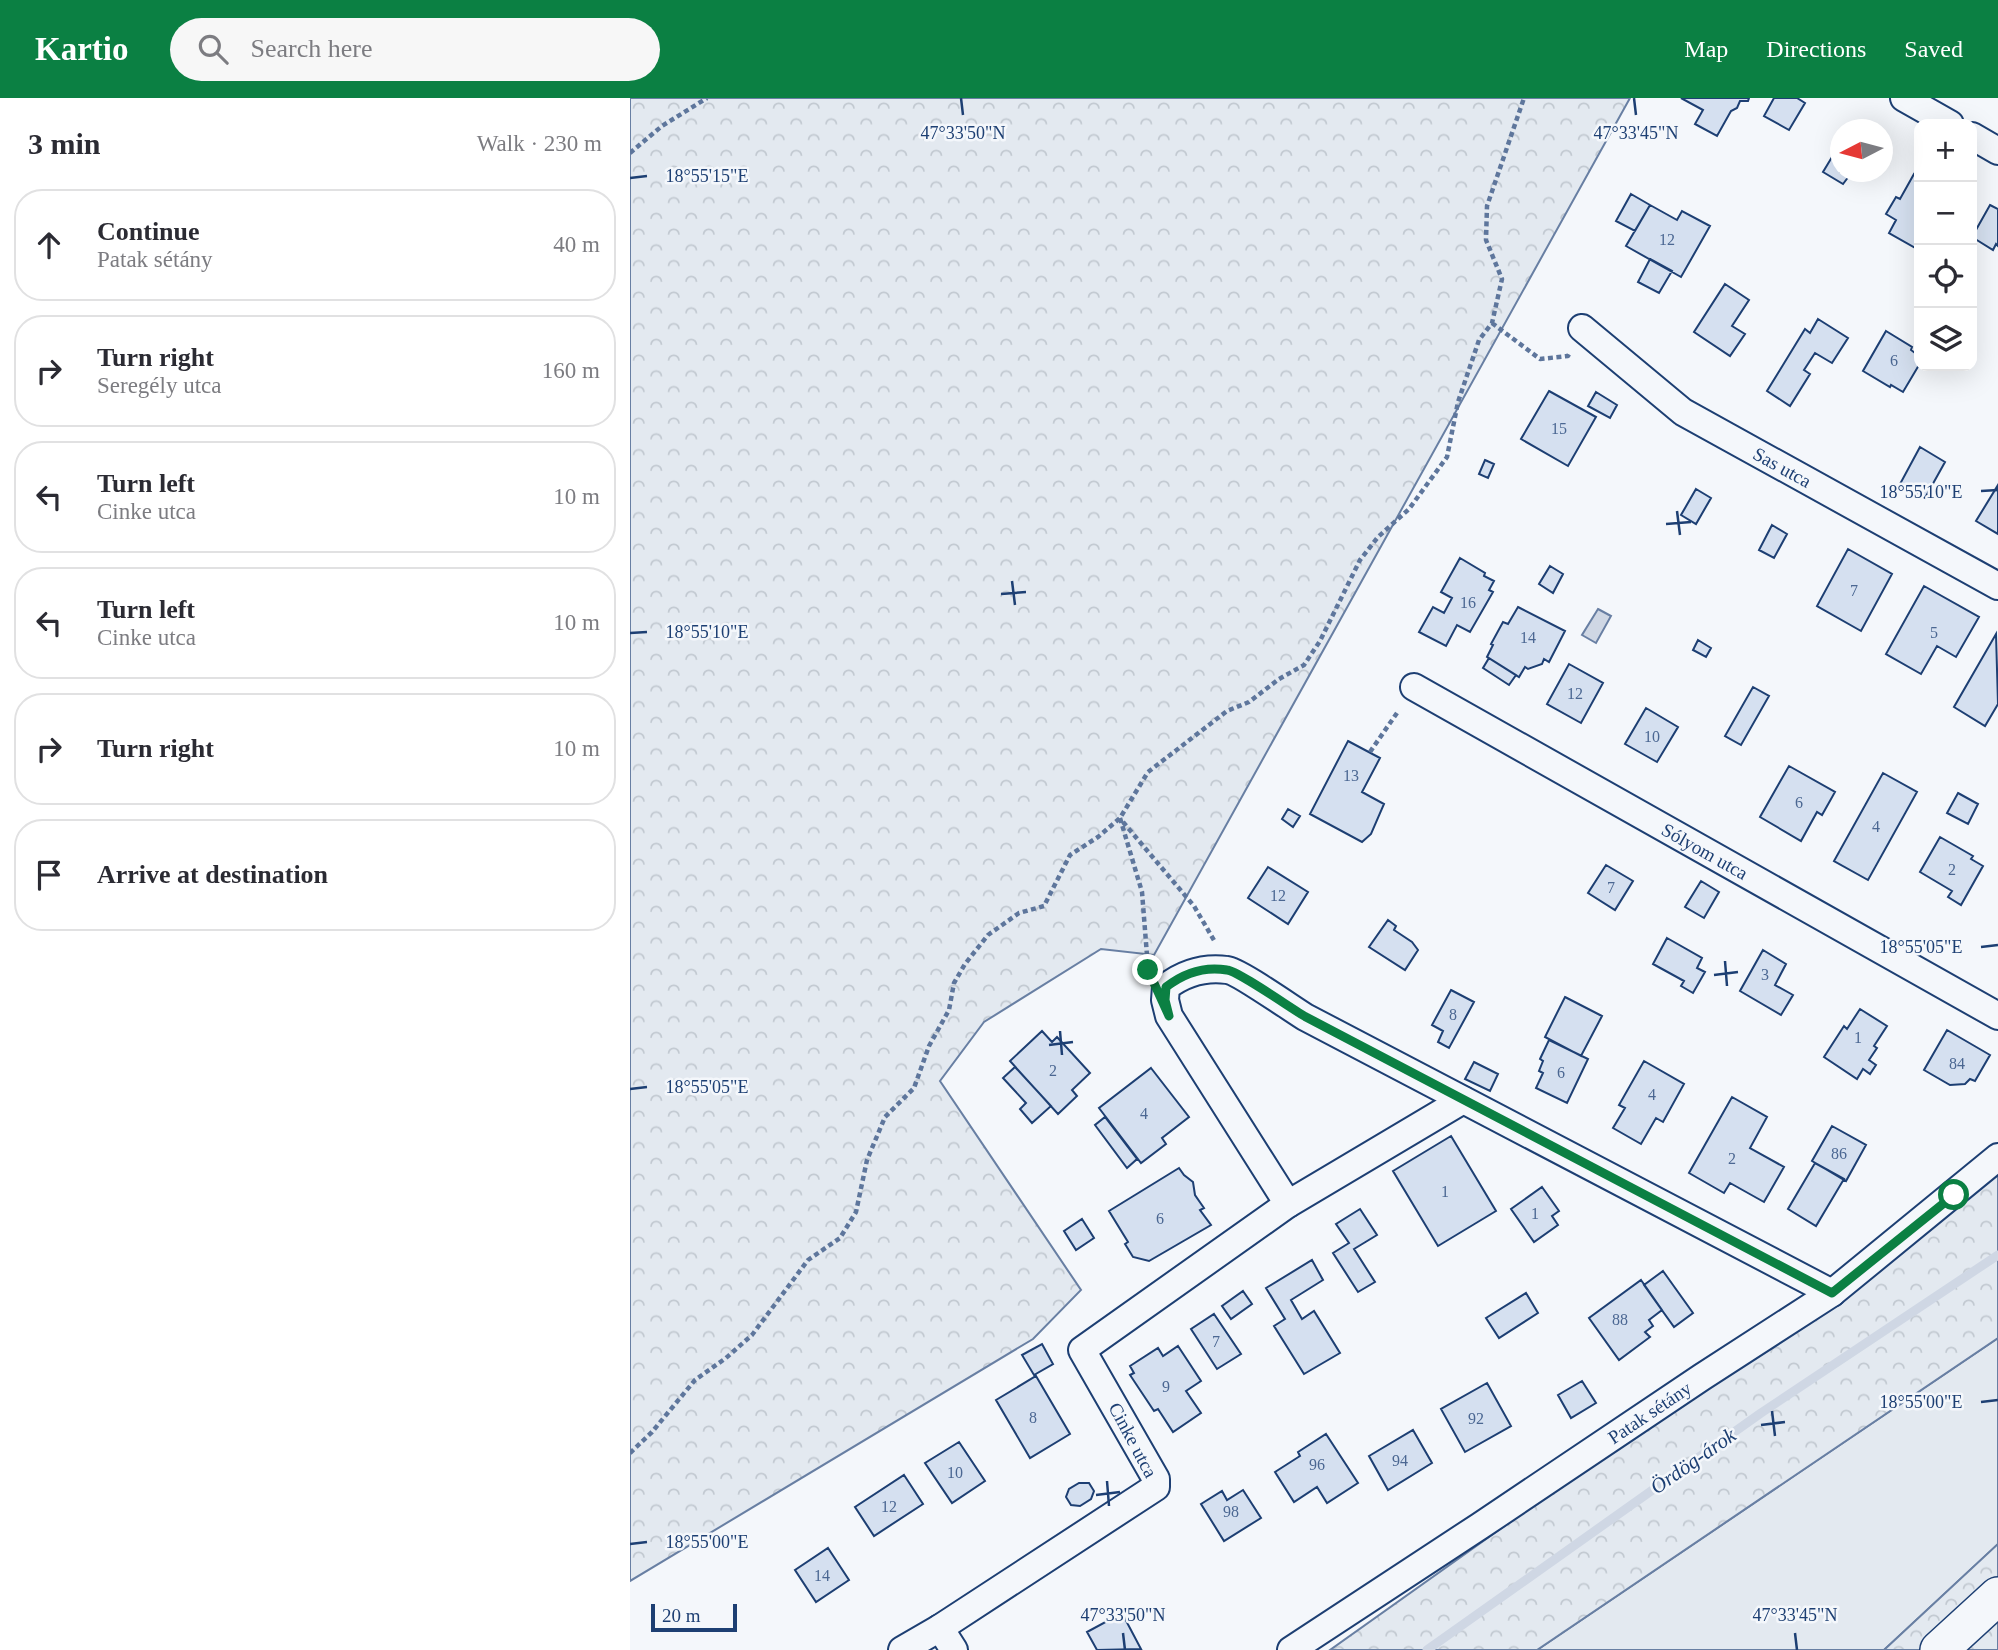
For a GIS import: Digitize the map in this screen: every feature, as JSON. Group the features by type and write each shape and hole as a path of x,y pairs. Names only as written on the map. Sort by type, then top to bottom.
{"street":[{"path":"1904,98 1941,119"},
{"path":"1977,139 1998,151"},
{"name":"Sas utca","path":"1582,328 1683,412 1998,586"},
{"name":"Sólyom utca","path":"1414,687 1998,1016"},
{"path":"1288,1204 1169,1016 1165,1000 1166,987 1181,976 1201,970 1229,970 1306,1017 1832,1293"},
{"name":"Cinke utca","path":"902,1650 1156,1487 1156,1479 1082,1350 1288,1204 1463,1100"},
{"name":"Patak sétány","path":"1291,1650 1832,1293 1998,1157"},
{"path":"1939,1650 1998,1596"},
{"path":"940,1628 954,1650"}],"path":[{"path":"630,153 662,126 707,98"},
{"path":"630,1452 652,1432 695,1380 726,1359 752,1335 808,1260 840,1238 856,1212 867,1160 885,1117 914,1088 929,1046 949,1010 954,983 988,935 1019,913 1044,906 1070,855 1098,837 1120,818 1148,772 1227,711 1249,702 1279,679 1304,665 1320,641 1360,560 1378,537 1409,509 1447,457 1464,383 1479,340 1492,323 1502,279 1486,240 1488,206 1524,98"},
{"path":"1492,323 1540,359 1568,356 1582,328"},
{"path":"1370,752 1414,687"},
{"path":"1120,818 1194,906 1229,970"},
{"path":"1120,818 1142,892 1148,970"}],"green space":[{"path":"630,98 1630,98 1154,955 1101,949 984,1022 940,1081 1081,1290 1033,1339 630,1581"},
{"path":"1998,1175 1998,1338 1537,1650 1330,1650"},
{"path":"1998,1338 1998,1544 1884,1650 1537,1650"},
{"path":"1998,1544 1998,1650 1884,1650"}],"shaded area":[{"path":"1598,609 1611,616 1596,643 1582,635"}],"building":[{"path":"1681,98 1749,98 1748,101 1740,101 1737,108 1731,111 1717,136 1695,124 1703,110"},
{"path":"1774,98 1797,98 1805,103 1789,130 1764,116"},
{"path":"1830,160 1830,176 1823,172"},
{"path":"1914,174 1914,247 1889,233 1896,220 1886,214 1896,197 1900,199"},
{"path":"1631,194 1650,205 1635,231 1616,221"},
{"path":"1650,205 1677,220 1682,211 1710,226 1681,277 1626,246"},
{"path":"1990,205 1998,209 1998,246 1996,244 1993,250 1977,240 1977,228"},
{"path":"1650,259 1672,271 1659,293 1638,282"},
{"path":"1725,284 1749,300 1732,326 1745,334 1730,356 1694,332"},
{"path":"1818,319 1848,338 1832,363 1815,353 1804,370 1810,374 1790,406 1767,391 1805,329 1810,333"},
{"path":"1886,331 1912,347 1915,371 1903,392 1863,371"},
{"path":"1549,391 1596,417 1568,466 1521,439"},
{"path":"1596,392 1617,405 1610,418 1588,406"},
{"path":"1920,447 1945,462 1925,498 1900,484"},
{"path":"1485,460 1494,464 1488,478 1479,474"},
{"path":"1998,485 1998,534 1976,521"},
{"path":"1696,489 1711,498 1696,524 1681,515"},
{"path":"1772,525 1787,534 1774,558 1759,550"},
{"path":"1848,549 1892,574 1861,631 1817,606"},
{"path":"1460,558 1494,581 1489,590 1493,592 1470,632 1457,625 1446,646 1419,632 1433,607 1444,613 1452,598 1441,592"},
{"path":"1550,566 1563,574 1553,593 1539,584"},
{"path":"1924,586 1979,617 1956,657 1937,646 1921,674 1886,654"},
{"path":"1518,607 1565,631 1549,662 1544,659 1542,664 1528,669 1525,667 1519,677 1487,657 1503,622 1508,624"},
{"path":"1996,634 1998,704 1985,726 1954,707"},
{"path":"1698,640 1711,648 1706,657 1693,650"},
{"path":"1489,658 1516,675 1509,685 1483,668"},
{"path":"1569,664 1603,683 1581,723 1547,704"},
{"path":"1753,687 1769,696 1741,745 1725,736"},
{"path":"1646,708 1678,727 1657,762 1625,744"},
{"path":"1348,741 1380,758 1362,792 1384,804 1371,834 1362,842 1310,814"},
{"path":"1789,766 1835,792 1822,815 1817,812 1801,841 1760,817"},
{"path":"1883,773 1917,792 1868,880 1834,861"},
{"path":"1958,793 1978,804 1968,824 1947,813"},
{"path":"1288,809 1300,816 1293,827 1282,819"},
{"path":"1940,837 1973,856 1971,859 1983,866 1961,905 1948,897 1952,891 1920,872"},
{"path":"1606,865 1633,881 1615,910 1588,893"},
{"path":"1268,867 1308,892 1288,924 1248,898"},
{"path":"1701,881 1719,892 1704,918 1685,907"},
{"path":"1388,920 1396,926 1394,930 1412,942 1418,950 1405,970 1369,947"},
{"path":"1667,938 1702,958 1697,968 1705,972 1693,993 1681,986 1684,981 1653,964"},
{"path":"1763,950 1786,964 1775,985 1793,995 1781,1015 1740,991"},
{"path":"1451,990 1474,1002 1449,1048 1438,1042 1443,1031 1432,1025"},
{"path":"1565,997 1602,1016 1581,1056 1545,1037"},
{"path":"1860,1009 1887,1026 1874,1046 1877,1048 1869,1060 1876,1065 1870,1074 1863,1069 1857,1079 1824,1057 1844,1026 1847,1029"},
{"path":"1947,1030 1990,1055 1975,1081 1970,1079 1965,1084 1950,1085 1924,1070"},
{"path":"1042,1031 1052,1042 1057,1037 1090,1073 1072,1090 1077,1096 1058,1114 1010,1061"},
{"path":"1549,1040 1588,1059 1567,1103 1536,1088 1543,1073 1539,1071 1543,1061 1540,1059"},
{"path":"1644,1061 1684,1084 1663,1122 1656,1118 1641,1144 1613,1128 1625,1108 1619,1105"},
{"path":"1474,1062 1498,1074 1490,1091 1465,1079"},
{"path":"1015,1067 1051,1106 1032,1123 1020,1109 1026,1103 1003,1078"},
{"path":"1151,1068 1189,1117 1162,1138 1166,1144 1141,1163 1099,1108"},
{"path":"1732,1097 1767,1117 1750,1148 1784,1167 1764,1202 1730,1183 1724,1193 1689,1173"},
{"path":"1105,1117 1137,1159 1127,1168 1095,1125"},
{"path":"1832,1126 1866,1145 1846,1181 1812,1161"},
{"path":"1451,1136 1496,1211 1438,1246 1393,1171"},
{"path":"1815,1163 1844,1179 1816,1226 1788,1209"},
{"path":"1179,1168 1193,1182 1195,1195 1204,1208 1200,1210 1211,1225 1149,1261 1133,1257 1125,1244 1128,1242 1109,1211"},
{"path":"1542,1187 1559,1211 1552,1216 1558,1225 1534,1242 1511,1209"},
{"path":"1360,1209 1377,1235 1354,1249 1375,1282 1358,1292 1333,1253 1349,1243 1336,1224"},
{"path":"1082,1219 1094,1238 1076,1250 1064,1231"},
{"path":"1312,1260 1323,1280 1291,1300 1302,1319 1314,1311 1340,1353 1304,1374 1274,1326 1285,1319 1266,1288"},
{"path":"1663,1271 1693,1313 1674,1327 1644,1285"},
{"path":"1641,1280 1662,1310 1649,1320 1653,1326 1645,1332 1650,1337 1619,1360 1589,1318"},
{"path":"1243,1291 1252,1304 1231,1319 1222,1306"},
{"path":"1526,1293 1538,1313 1499,1338 1486,1318"},
{"path":"1214,1314 1241,1354 1217,1369 1191,1329"},
{"path":"1042,1344 1053,1364 1034,1375 1022,1355"},
{"path":"1178,1346 1201,1381 1186,1391 1201,1413 1173,1432 1158,1409 1154,1411 1130,1375 1134,1373 1130,1366 1158,1348 1163,1356"},
{"path":"1036,1376 1070,1434 1030,1458 996,1400"},
{"path":"1582,1381 1596,1403 1571,1418 1558,1395"},
{"path":"1487,1383 1511,1426 1465,1452 1441,1409"},
{"path":"1413,1430 1432,1463 1388,1490 1369,1456"},
{"path":"1326,1434 1358,1483 1327,1503 1317,1487 1294,1502 1275,1472 1300,1456 1298,1452"},
{"path":"959,1442 985,1481 952,1503 925,1463"},
{"path":"904,1475 923,1504 874,1536 855,1507"},
{"path":"1079,1483 1089,1483 1094,1491 1091,1499 1080,1506 1071,1505 1066,1497 1069,1489"},
{"path":"1243,1490 1261,1518 1224,1541 1201,1504 1222,1491 1227,1500"},
{"path":"828,1548 849,1580 816,1602 795,1570"},
{"path":"1122,1613 1141,1649 1097,1650 1087,1632"}],"waterway":[{"name":"Ördög-árok","path":"1427,1650 1761,1413 1998,1255"}],"route":[{"path":"1148,970 1169,1016 1165,1000 1166,987 1181,976 1201,970 1229,970 1306,1017 1832,1293 1954,1195"}]}
